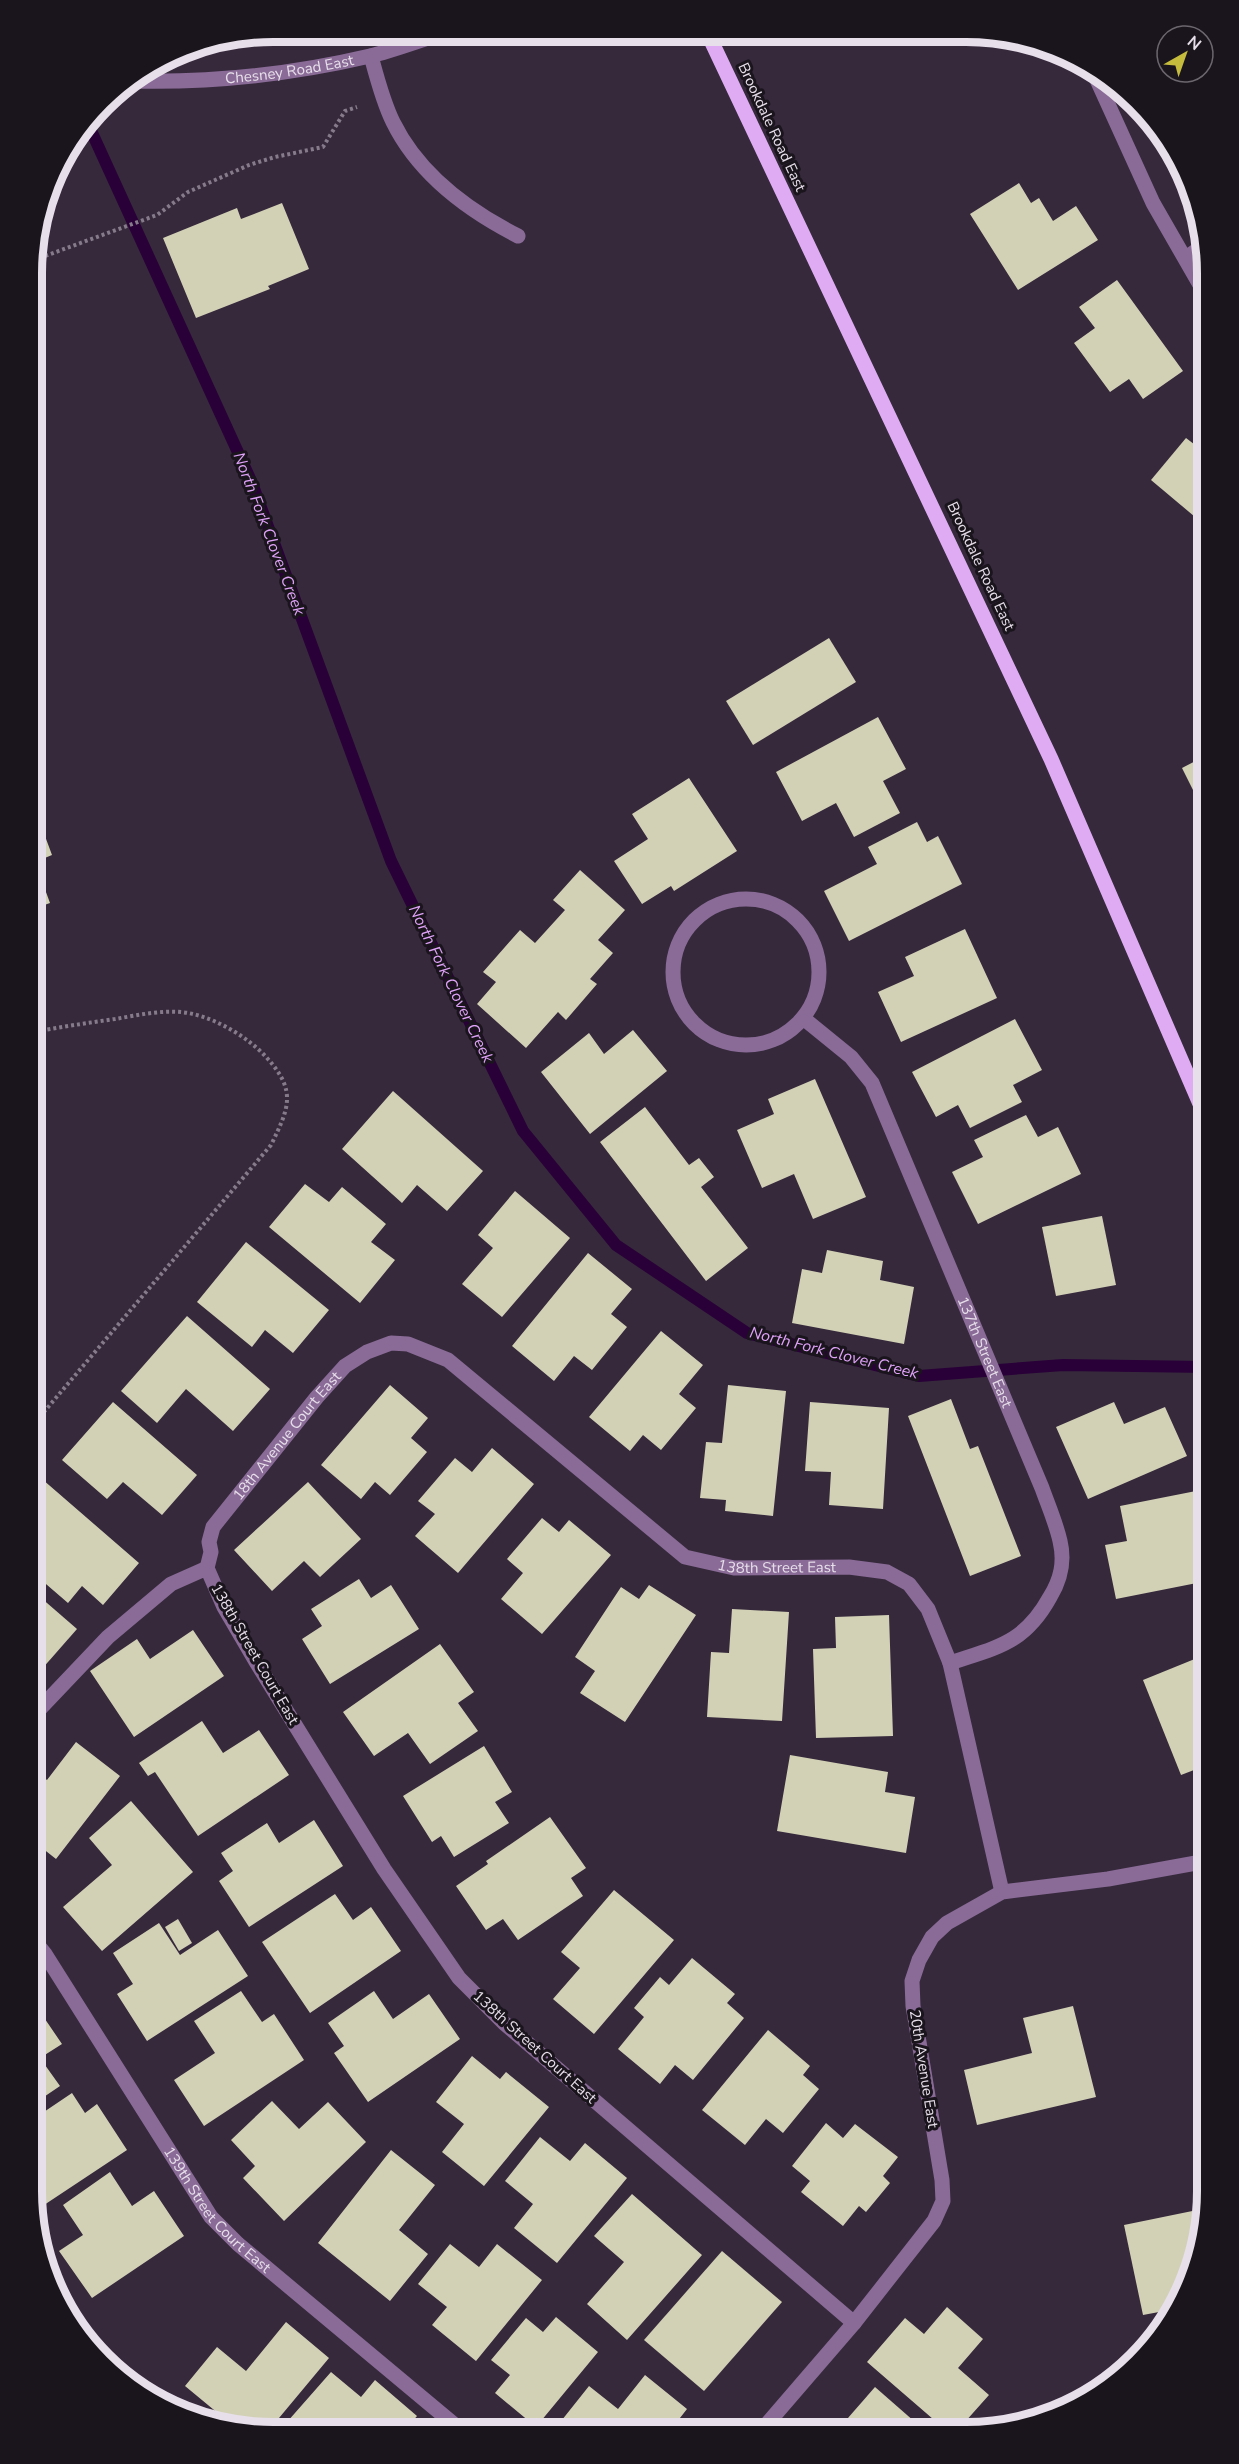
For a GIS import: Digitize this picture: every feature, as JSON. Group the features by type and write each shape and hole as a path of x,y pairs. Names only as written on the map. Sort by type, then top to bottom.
{"main road":[{"name":"Brookdale Road East","path":"712,42 1070,800 1197,1097"}],"street":[{"name":"Chesney Road East","path":"145,81 173,82 287,71 371,56 415,42"},
{"path":"371,56 392,121 409,150 431,177 483,218 518,236"},
{"path":"1099,85 1153,203 1197,278"},
{"path":"1186,258 1196,251"},
{"path":"736,900 761,901 784,910 803,926 815,948 819,972 815,997 803,1018 785,1034 774,1039 764,1043 740,1046 717,1040 698,1027 683,1009 674,987 673,964 679,942 692,922 712,907 736,900"},
{"name":"137th Street East","path":"803,1018 851,1057 872,1083 1042,1488 1060,1542 1061,1579 1038,1620 1018,1637 998,1647 950,1663"},
{"name":"138th Street East","path":"391,1343 408,1344 448,1360 685,1557 734,1568 849,1567 887,1572 909,1584 928,1609 950,1663 1002,1892"},
{"name":"18th Avenue Court East","path":"211,1552 209,1542 213,1527 317,1397 345,1366 367,1352 391,1343"},
{"name":"138th Street Court East","path":"211,1552 207,1568 224,1607 384,1869 459,1978 504,2023 854,2323"},
{"path":"42,1706 108,1637 162,1591 171,1584 207,1568"},
{"name":"20th Avenue East","path":"769,2422 854,2323 934,2221 943,2201 942,2180 912,1981 919,1960 932,1937 947,1923 1002,1892 1108,1879 1197,1863"},
{"name":"139th Street Court East","path":"42,1950 211,2217 238,2244 451,2422"}],"path":[{"path":"42,258 152,217 188,192 249,165 323,147 345,111 383,97"},
{"path":"42,1031 156,1012 192,1013 224,1026 256,1045 279,1071 288,1089 285,1115 271,1145 42,1414"}],"building":[{"path":"1019,183 1031,203 1039,198 1053,221 1076,206 1098,240 1018,290 970,214"},
{"path":"282,203 309,269 268,286 270,289 196,318 163,238 237,208 241,219"},
{"path":"1117,280 1183,371 1143,399 1129,379 1110,392 1074,343 1095,328 1079,307"},
{"path":"1186,438 1197,446 1197,519 1151,480"},
{"path":"829,638 856,682 753,745 726,701"},
{"path":"878,717 906,769 883,781 900,813 854,837 836,803 802,821 776,772"},
{"path":"1197,760 1197,798 1182,768"},
{"path":"689,778 737,851 674,891 671,886 642,904 614,861 648,839 632,814"},
{"path":"917,822 927,842 938,836 962,884 849,941 824,891 877,864 868,847"},
{"path":"42,828 52,855 42,859"},
{"path":"580,870 625,910 598,940 613,953 590,979 597,984 566,1020 558,1012 526,1048 477,1004 496,982 483,972 520,930 535,943 565,910 553,900"},
{"path":"42,881 50,903 42,906"},
{"path":"965,929 997,998 901,1042 878,992 914,976 905,957"},
{"path":"1015,1019 1042,1070 1013,1085 1022,1102 970,1128 958,1105 936,1117 912,1072"},
{"path":"633,1030 667,1071 590,1134 541,1072 589,1033 604,1054"},
{"path":"815,1079 866,1197 813,1219 794,1174 762,1188 737,1130 774,1114 768,1099"},
{"path":"393,1091 483,1171 447,1211 417,1185 402,1203 342,1149"},
{"path":"645,1107 689,1165 699,1158 714,1177 701,1187 748,1248 706,1281 600,1142"},
{"path":"1026,1115 1038,1137 1058,1127 1081,1174 978,1224 952,1172 983,1157 974,1140"},
{"path":"305,1184 329,1202 342,1187 386,1224 371,1242 395,1260 360,1303 269,1227"},
{"path":"515,1191 570,1238 502,1317 462,1284 493,1248 478,1235"},
{"path":"1102,1216 1116,1285 1056,1296 1042,1227"},
{"path":"246,1242 329,1310 293,1353 265,1330 252,1347 197,1302"},
{"path":"827,1250 883,1261 880,1280 914,1287 904,1344 792,1323 802,1269 822,1273"},
{"path":"588,1253 632,1289 611,1314 627,1327 592,1370 574,1356 554,1381 512,1346"},
{"path":"187,1316 270,1389 233,1431 186,1389 157,1423 121,1391"},
{"path":"661,1331 703,1365 679,1394 696,1408 661,1450 643,1435 630,1451 589,1417"},
{"path":"390,1385 428,1418 411,1438 427,1452 390,1495 375,1482 361,1499 321,1465"},
{"path":"728,1385 786,1391 773,1516 725,1511 726,1500 700,1498 706,1442 722,1443"},
{"path":"951,1399 970,1449 978,1446 1021,1556 970,1576 908,1416"},
{"path":"113,1402 197,1475 162,1515 123,1482 107,1499 62,1460"},
{"path":"810,1402 889,1408 883,1509 829,1505 831,1472 805,1471"},
{"path":"1114,1402 1124,1424 1165,1407 1187,1456 1088,1499 1056,1427"},
{"path":"492,1448 534,1484 458,1573 415,1536 435,1514 418,1501 455,1458 472,1472"},
{"path":"42,1479 139,1563 103,1605 82,1586 68,1603 42,1581"},
{"path":"308,1482 361,1539 320,1577 304,1561 272,1591 234,1550"},
{"path":"1196,1491 1197,1583 1116,1599 1105,1545 1127,1541 1120,1506"},
{"path":"542,1518 559,1532 569,1520 611,1555 542,1634 501,1599 523,1573 507,1559"},
{"path":"359,1579 371,1598 391,1585 419,1629 330,1684 302,1639 322,1626 311,1609"},
{"path":"649,1585 696,1615 625,1722 580,1693 595,1671 575,1657 621,1587 639,1599"},
{"path":"42,1599 77,1629 42,1669"},
{"path":"732,1609 789,1612 782,1721 707,1717 711,1652 729,1653"},
{"path":"889,1615 893,1736 816,1738 813,1649 836,1648 835,1617"},
{"path":"193,1630 224,1676 134,1737 90,1671 137,1639 150,1659"},
{"path":"440,1644 474,1692 458,1703 478,1731 430,1764 408,1733 374,1756 343,1712"},
{"path":"1197,1658 1197,1769 1181,1775 1143,1680"},
{"path":"202,1721 223,1753 259,1730 289,1775 198,1836 155,1772 148,1776 139,1763"},
{"path":"76,1742 120,1776 56,1859 42,1848 42,1776 47,1780"},
{"path":"484,1746 512,1792 495,1802 509,1823 454,1857 441,1836 432,1842 403,1796"},
{"path":"790,1755 888,1772 885,1792 915,1797 906,1853 777,1831"},
{"path":"131,1801 193,1872 102,1951 63,1907 112,1865 89,1838"},
{"path":"550,1817 586,1868 571,1878 583,1896 518,1940 503,1919 486,1930 456,1886 488,1864 486,1861"},
{"path":"314,1820 343,1866 249,1927 219,1881 233,1871 221,1853 267,1823 279,1843"},
{"path":"614,1890 674,1940 594,2034 553,1999 580,1968 561,1952"},
{"path":"335,1894 353,1920 371,1907 401,1951 310,2013 262,1942"},
{"path":"178,1919 192,1943 179,1951 165,1927"},
{"path":"159,1923 180,1955 218,1930 248,1976 147,2041 117,1994 133,1984 113,1953"},
{"path":"692,1958 735,1994 727,2003 744,2018 693,2080 675,2065 660,2084 618,2049 644,2017 634,2008 660,1977 669,1985"},
{"path":"241,1991 262,2022 274,2014 304,2060 204,2126 174,2080 215,2053 194,2021"},
{"path":"374,1991 393,2019 429,1994 460,2039 368,2102 334,2053 344,2046 328,2023"},
{"path":"1073,2006 1096,2097 977,2125 964,2070 1032,2053 1023,2018"},
{"path":"42,2015 62,2044 42,2057"},
{"path":"768,2030 810,2066 803,2075 819,2089 783,2133 766,2119 745,2145 702,2110"},
{"path":"472,2056 500,2079 506,2072 549,2107 484,2186 442,2152 464,2124 436,2102"},
{"path":"42,2061 60,2086 42,2098"},
{"path":"72,2093 85,2113 97,2104 127,2150 42,2206 42,2206 42,2113"},
{"path":"272,2101 299,2129 328,2102 366,2142 284,2221 243,2178 255,2166 231,2140"},
{"path":"826,2123 843,2138 855,2124 898,2157 883,2176 890,2183 866,2212 859,2206 843,2226 801,2192 810,2181 792,2166"},
{"path":"540,2137 570,2161 585,2143 627,2178 557,2263 514,2228 533,2204 505,2181"},
{"path":"391,2150 435,2185 399,2230 428,2254 390,2301 318,2243"},
{"path":"110,2172 132,2206 154,2191 184,2236 92,2298 59,2251 83,2235 63,2205"},
{"path":"632,2194 702,2255 627,2340 587,2304 624,2262 594,2236"},
{"path":"1196,2210 1193,2236 1185,2265 1163,2311 1143,2315 1124,2225"},
{"path":"450,2244 479,2267 497,2244 542,2280 476,2361 432,2325 447,2307 418,2284"},
{"path":"722,2251 782,2302 704,2391 644,2340"},
{"path":"947,2307 983,2339 958,2368 989,2395 965,2422 936,2422 867,2362 905,2318 924,2334"},
{"path":"556,2317 598,2352 540,2422 530,2422 495,2393 510,2375 491,2360 526,2318 543,2332"},
{"path":"286,2322 329,2358 276,2422 258,2422 222,2416 185,2386 217,2347 246,2371"},
{"path":"331,2372 361,2397 375,2380 417,2416 412,2422 287,2422"},
{"path":"645,2375 687,2409 677,2422 560,2422 589,2386 618,2409"},
{"path":"875,2387 915,2422 844,2422"}],"waterway":[{"name":"North Fork Clover Creek","path":"91,131 252,483 391,861 523,1131 616,1245 747,1333 919,1376 1063,1365 1197,1367"}]}
